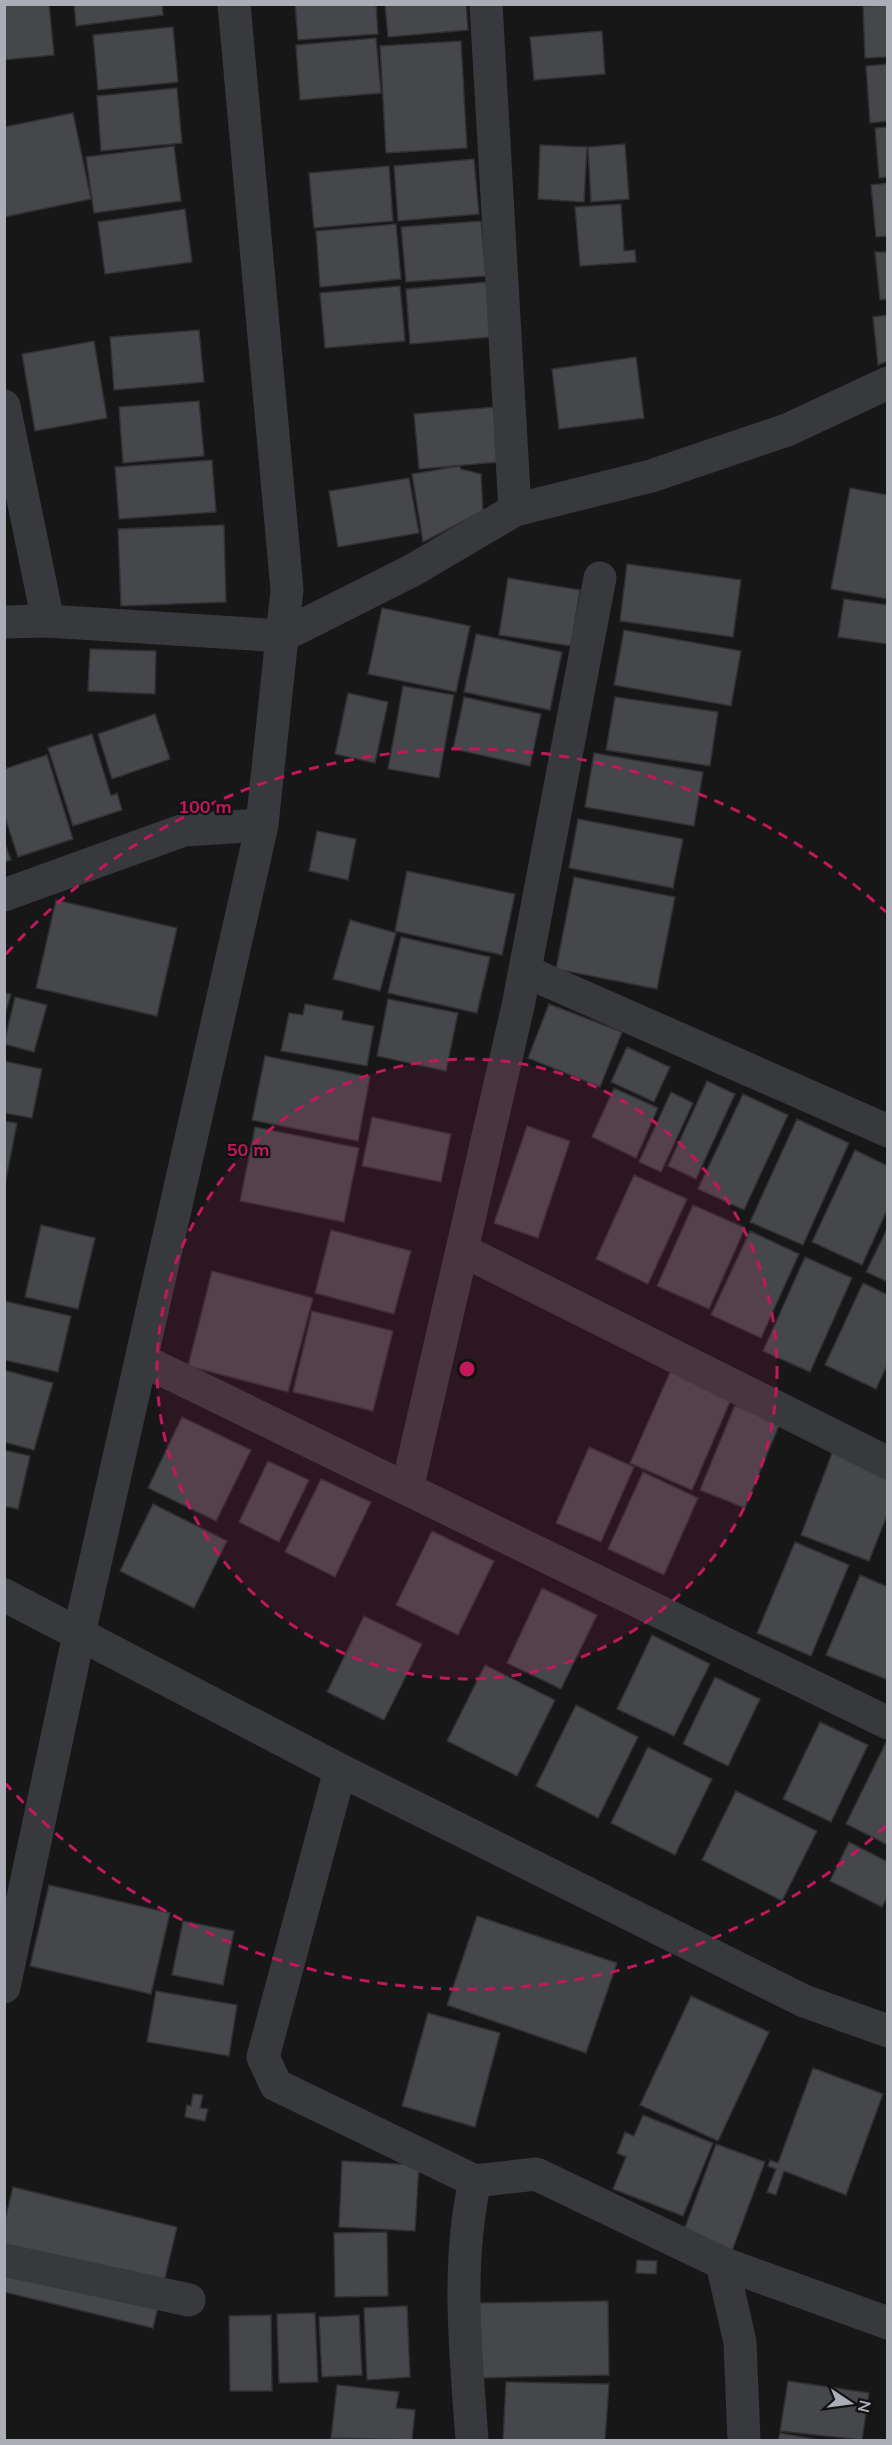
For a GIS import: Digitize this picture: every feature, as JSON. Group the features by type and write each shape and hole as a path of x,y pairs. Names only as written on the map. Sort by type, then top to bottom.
{"street":[{"path":"4,1987 79,1634 262,825 287,590 234,4"},
{"path":"486,4 515,510"},
{"path":"4,622 48,621 282,636 413,570 515,510 651,476 787,430 888,383"},
{"path":"4,406 48,621"},
{"path":"407,1489 525,971 600,578"},
{"path":"4,895 184,830 262,825"},
{"path":"525,971 888,1131"},
{"path":"462,1250 888,1463"},
{"path":"142,1360 888,1723"},
{"path":"4,1595 340,1770 804,2001 888,2031"},
{"path":"340,1770 263,2057 276,2085 475,2181 536,2174 722,2263 888,2323"},
{"path":"472,2440 463,2304 468,2213 475,2181"},
{"path":"4,2260 189,2300"},
{"path":"722,2263 740,2342 744,2440"}],"building":[{"path":"4,4 49,4 54,55 4,60"},
{"path":"74,4 162,4 163,15 76,26"},
{"path":"295,4 376,4 378,34 298,40"},
{"path":"385,4 466,4 468,30 388,37"},
{"path":"888,5 888,57 865,58 863,6"},
{"path":"173,27 178,82 98,90 93,35"},
{"path":"602,31 605,74 534,80 530,37"},
{"path":"376,38 381,93 300,100 296,45"},
{"path":"461,41 467,148 386,153 380,46"},
{"path":"888,64 888,121 870,123 866,66"},
{"path":"177,88 182,143 101,151 97,96"},
{"path":"73,113 91,199 4,217 4,127"},
{"path":"888,127 888,177 879,178 875,128"},
{"path":"625,144 629,199 591,202 588,147"},
{"path":"540,145 587,147 584,202 538,199"},
{"path":"174,146 181,201 94,213 86,157"},
{"path":"474,159 479,214 398,221 394,166"},
{"path":"389,166 393,221 314,228 309,173"},
{"path":"888,183 888,236 876,237 871,185"},
{"path":"621,204 624,251 635,250 636,262 580,266 575,207"},
{"path":"185,209 192,262 105,274 98,222"},
{"path":"481,221 486,276 406,282 401,227"},
{"path":"396,224 401,279 320,287 316,231"},
{"path":"875,252 888,252 888,299 880,300"},
{"path":"486,282 491,337 410,344 406,289"},
{"path":"400,286 405,341 325,348 320,293"},
{"path":"888,315 888,361 878,365 873,317"},
{"path":"199,330 204,382 114,390 110,337"},
{"path":"94,341 107,418 35,431 22,354"},
{"path":"636,357 644,418 559,429 552,369"},
{"path":"199,401 204,456 123,463 119,407"},
{"path":"495,407 499,462 419,469 414,414"},
{"path":"212,460 216,512 119,519 115,467"},
{"path":"460,466 461,469 481,474 483,511 423,542 412,474"},
{"path":"409,478 419,533 338,547 329,491"},
{"path":"850,488 888,495 888,599 831,589"},
{"path":"224,525 226,602 121,606 118,529"},
{"path":"627,564 741,580 733,637 620,621"},
{"path":"508,578 580,590 571,646 499,635"},
{"path":"844,599 888,605 888,644 838,637"},
{"path":"382,608 470,626 456,692 368,674"},
{"path":"624,630 741,651 731,706 614,685"},
{"path":"476,634 562,652 550,710 464,692"},
{"path":"90,649 156,651 155,694 88,691"},
{"path":"403,686 454,695 439,778 388,769"},
{"path":"348,693 388,702 375,763 335,754"},
{"path":"464,697 541,714 530,766 453,749"},
{"path":"615,697 718,712 710,766 606,750"},
{"path":"155,714 170,759 112,779 98,734"},
{"path":"92,734 111,796 117,793 122,810 73,826 48,748"},
{"path":"594,753 703,772 694,826 585,807"},
{"path":"47,755 73,839 18,857 4,814 4,769"},
{"path":"578,819 683,839 673,888 569,868"},
{"path":"317,831 356,839 348,880 309,871"},
{"path":"4,841 11,860 4,862"},
{"path":"407,871 515,894 502,955 395,931"},
{"path":"574,877 675,897 657,989 556,969"},
{"path":"56,900 177,928 157,1016 36,988"},
{"path":"350,920 396,933 380,991 333,979"},
{"path":"401,937 490,957 477,1013 388,993"},
{"path":"4,993 11,994 4,1017"},
{"path":"15,997 47,1005 34,1052 4,1044"},
{"path":"388,999 458,1013 446,1071 377,1056"},
{"path":"305,1004 343,1011 342,1020 374,1026 367,1066 281,1051 289,1013 303,1015"},
{"path":"549,1004 622,1032 600,1087 528,1058"},
{"path":"627,1047 670,1067 654,1102 611,1082"},
{"path":"265,1056 370,1077 358,1141 252,1120"},
{"path":"4,1061 42,1069 32,1118 4,1113"},
{"path":"707,1081 735,1094 696,1179 668,1166"},
{"path":"614,1088 658,1108 636,1158 592,1137"},
{"path":"671,1092 693,1103 661,1172 639,1162"},
{"path":"743,1094 788,1115 744,1210 698,1189"},
{"path":"372,1117 451,1134 441,1182 362,1166"},
{"path":"797,1119 849,1143 803,1245 750,1222"},
{"path":"4,1121 17,1123 6,1179 4,1179"},
{"path":"527,1126 570,1141 538,1238 494,1223"},
{"path":"255,1127 359,1148 344,1222 240,1201"},
{"path":"855,1150 888,1166 888,1208 862,1265 812,1242"},
{"path":"634,1175 687,1199 648,1284 596,1259"},
{"path":"693,1205 745,1228 709,1309 657,1286"},
{"path":"41,1225 95,1238 78,1309 25,1297"},
{"path":"888,1227 888,1282 866,1272"},
{"path":"331,1230 411,1251 394,1314 315,1293"},
{"path":"750,1231 799,1254 761,1338 711,1315"},
{"path":"805,1257 852,1278 810,1372 763,1351"},
{"path":"212,1271 313,1298 288,1392 188,1366"},
{"path":"863,1283 888,1295 888,1363 876,1389 825,1365"},
{"path":"4,1301 71,1316 58,1372 4,1360"},
{"path":"312,1311 393,1331 373,1411 293,1392"},
{"path":"4,1370 53,1383 34,1450 4,1442"},
{"path":"671,1370 732,1397 692,1490 630,1463"},
{"path":"735,1405 780,1423 745,1508 700,1490"},
{"path":"182,1417 251,1450 216,1521 148,1488"},
{"path":"589,1447 634,1467 601,1542 556,1523"},
{"path":"834,1448 888,1469 888,1513 869,1561 801,1535"},
{"path":"4,1450 30,1456 18,1509 4,1506"},
{"path":"268,1461 309,1480 279,1542 239,1522"},
{"path":"643,1472 698,1498 664,1575 608,1549"},
{"path":"321,1479 371,1502 335,1577 285,1552"},
{"path":"153,1504 227,1541 194,1608 120,1571"},
{"path":"432,1531 494,1561 458,1635 396,1605"},
{"path":"795,1542 849,1565 811,1656 757,1633"},
{"path":"860,1575 888,1587 888,1680 826,1655"},
{"path":"542,1588 597,1615 561,1689 507,1663"},
{"path":"364,1616 422,1644 384,1720 327,1692"},
{"path":"652,1635 710,1664 674,1736 617,1709"},
{"path":"485,1665 555,1700 517,1776 447,1741"},
{"path":"715,1677 760,1699 728,1766 683,1744"},
{"path":"576,1705 638,1737 598,1818 536,1786"},
{"path":"820,1722 868,1745 831,1822 783,1799"},
{"path":"888,1741 888,1845 846,1824"},
{"path":"648,1747 712,1779 675,1855 611,1823"},
{"path":"736,1791 817,1831 782,1901 702,1860"},
{"path":"849,1842 888,1862 888,1896 882,1907 830,1881"},
{"path":"49,1885 170,1913 151,1994 30,1966"},
{"path":"477,1916 617,1963 586,2053 447,2005"},
{"path":"183,1921 234,1931 223,1985 172,1975"},
{"path":"156,1991 237,2005 229,2056 147,2042"},
{"path":"691,1996 769,2032 718,2141 640,2105"},
{"path":"428,2013 500,2033 475,2127 402,2106"},
{"path":"813,2068 883,2094 846,2195 784,2171 776,2195 767,2192 776,2169 768,2166 770,2160 778,2163"},
{"path":"193,2094 203,2095 200,2108 208,2109 205,2121 185,2117 187,2105 191,2106"},
{"path":"643,2115 713,2143 683,2216 613,2189 626,2157 617,2153 625,2132 634,2136"},
{"path":"716,2144 765,2162 729,2259 680,2241"},
{"path":"342,2161 419,2165 415,2231 339,2227"},
{"path":"13,2187 177,2227 153,2328 4,2292 4,2224"},
{"path":"387,2232 388,2296 335,2297 334,2233"},
{"path":"637,2260 657,2261 656,2274 636,2273"},
{"path":"608,2301 609,2375 479,2378 477,2303"},
{"path":"407,2306 410,2377 367,2380 364,2308"},
{"path":"315,2313 318,2382 279,2383 277,2314"},
{"path":"271,2315 272,2391 230,2391 229,2316"},
{"path":"359,2315 362,2375 322,2377 319,2317"},
{"path":"788,2381 869,2393 862,2440 780,2431"},
{"path":"506,2382 609,2384 605,2440 503,2440"},
{"path":"337,2385 399,2392 396,2408 415,2410 412,2440 331,2438"},
{"path":"780,2433 820,2440 778,2440"}]}
